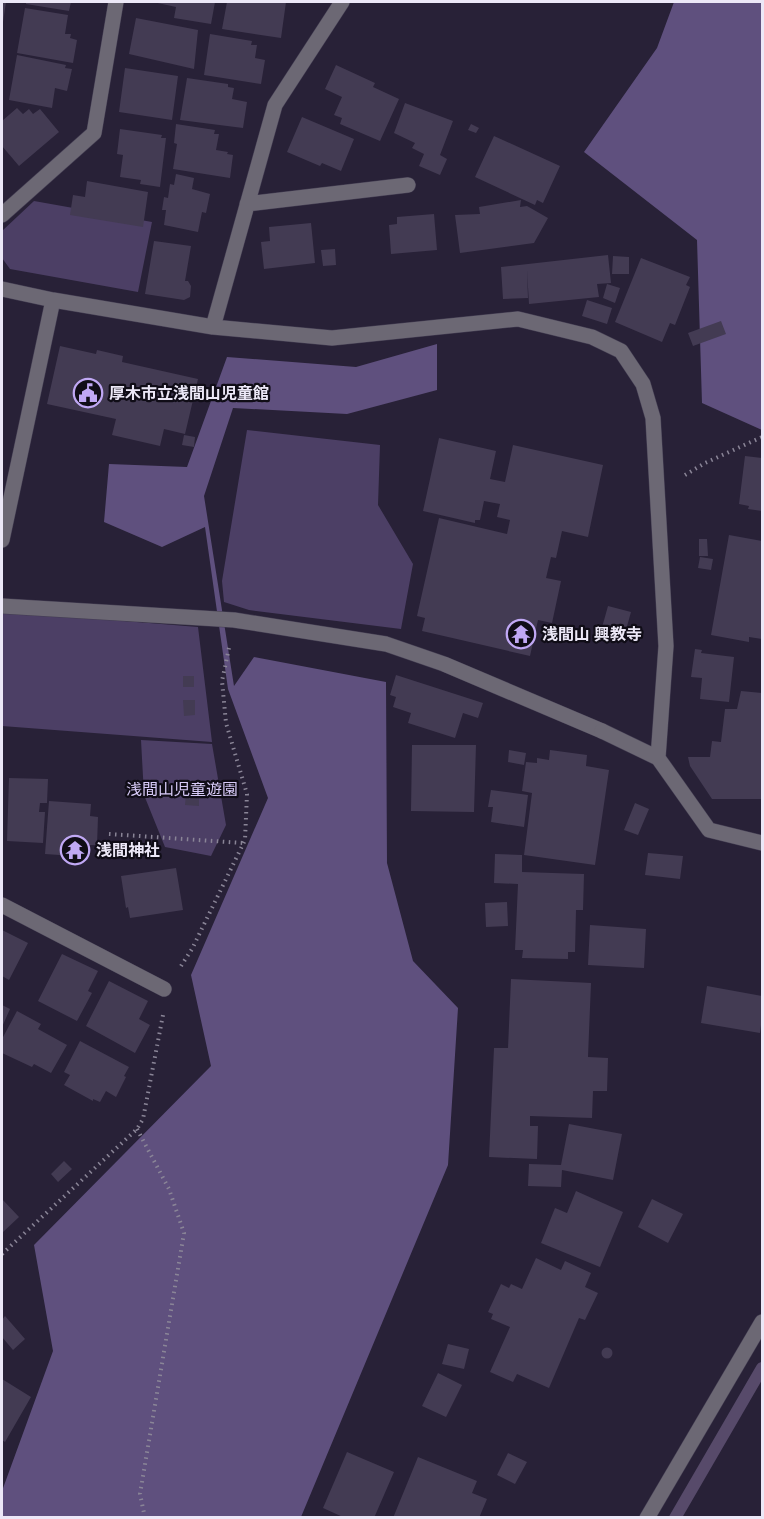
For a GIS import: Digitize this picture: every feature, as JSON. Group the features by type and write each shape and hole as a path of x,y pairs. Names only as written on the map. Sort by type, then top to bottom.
{"street":[{"path":"2,215 94,133 116,2"},
{"path":"213,327 275,105 342,2"},
{"path":"247,204 408,185"},
{"path":"2,289 213,327 332,338 518,319 592,337 621,351 643,384 653,418 666,646 658,758"},
{"path":"2,540 53,300"},
{"path":"2,606 234,620 386,645 444,664 602,731 658,758 709,830 762,843"},
{"path":"2,906 164,989"},
{"path":"647,1518 762,1322"}],"path":[{"path":"657,484 674,482 705,463 762,436"},
{"path":"192,949 243,843 247,794 226,723 222,681 234,620"},
{"path":"109,834 243,843"},
{"path":"2,1254 137,1129 143,1119 167,999 164,989"},
{"path":"137,1129 169,1189 184,1233 140,1494 145,1518"}],"green space":[{"path":"34,201 152,222 138,292 10,269 2,258 2,231"},
{"path":"247,430 380,445 378,505 413,564 401,629 249,610 224,602 222,581"},
{"path":"2,611 198,627 212,742 2,726"},
{"name":"浅間山児童遊園","path":"141,740 212,744 226,825 211,856 165,847 144,795"}],"shaded area":[{"path":"674,2 762,2 762,430 702,403 697,240 584,152 657,48"},
{"path":"437,344 437,390 347,414 233,408 204,496 234,686 254,657 386,682 387,863 413,961 458,1008 448,1165 301,1517 2,1517 2,1491 53,1351 34,1245 211,1066 191,975 268,798 228,689 205,527 162,547 104,522 109,464 187,467 227,357 356,367"}],"building":[{"path":"2,2 6,2 3,22 2,21"},
{"path":"26,2 71,2 69,11 26,4"},
{"path":"153,2 215,2 211,24 174,18 176,7"},
{"path":"227,2 286,2 281,38 222,29"},
{"path":"25,8 68,15 65,34 71,34 70,38 77,40 73,63 17,53"},
{"path":"136,18 198,30 194,69 129,54"},
{"path":"210,34 252,41 251,45 257,45 255,58 265,60 261,84 204,75"},
{"path":"17,55 66,65 65,68 72,69 67,91 55,88 52,108 9,100"},
{"path":"336,65 375,83 373,87 399,99 380,141 340,124 342,118 334,115 342,97 325,89"},
{"path":"125,68 178,76 172,120 119,112"},
{"path":"187,78 228,84 228,87 234,88 232,99 247,102 243,128 180,120"},
{"path":"405,103 453,121 440,155 447,159 440,175 419,166 424,154 412,148 415,143 394,133"},
{"path":"17,108 23,114 29,109 33,114 40,109 59,132 19,166 2,146 2,121"},
{"path":"302,117 354,139 341,171 322,163 320,166 287,152"},
{"path":"176,124 215,130 214,134 219,134 216,150 233,155 230,178 173,169 177,144 174,143"},
{"path":"471,124 479,128 476,133 468,130"},
{"path":"120,129 162,135 161,138 166,138 160,187 140,184 141,180 120,177 123,155 117,154"},
{"path":"494,136 560,166 543,203 537,200 535,205 475,177"},
{"path":"176,174 194,178 192,189 210,194 206,213 202,212 198,232 164,225 166,210 162,210 164,197 168,198 170,184 174,185"},
{"path":"87,181 148,192 143,227 70,215 73,195 85,197"},
{"path":"521,200 520,207 527,206 548,218 534,243 460,253 455,215 480,214 479,207"},
{"path":"434,214 437,250 391,254 389,225 397,224 397,217"},
{"path":"311,223 315,263 264,269 261,242 270,241 269,227"},
{"path":"154,241 191,246 185,281 188,281 191,286 190,297 184,300 145,294"},
{"path":"335,249 336,265 323,266 321,250"},
{"path":"608,255 611,283 597,284 599,297 529,304 527,270 528,298 503,299 501,267"},
{"path":"613,256 629,257 629,274 612,274"},
{"path":"641,258 690,277 686,285 690,287 675,325 670,323 662,342 615,322"},
{"path":"607,284 620,288 615,303 603,298"},
{"path":"587,300 612,308 607,324 582,316"},
{"path":"721,321 726,334 693,346 688,333"},
{"name":"厚木市立浅間山児童館","path":"60,346 96,354 97,350 123,356 122,362 198,379 185,434 164,429 160,446 112,435 116,419 47,404"},
{"path":"184,435 195,437 194,447 182,445"},
{"name":"浅間山 興教寺","path":"439,438 496,451 490,479 505,482 513,445 603,465 588,537 562,531 556,558 551,557 546,578 561,581 552,623 538,620 530,656 422,631 425,618 417,616 439,518 507,534 510,520 497,517 500,504 484,501 480,520 475,520 475,523 423,511"},
{"path":"745,456 762,458 762,511 748,509 749,506 739,504"},
{"path":"729,535 762,541 762,639 749,637 749,642 711,635"},
{"path":"699,539 707,539 708,556 699,556"},
{"path":"700,557 713,559 711,570 698,568"},
{"path":"608,606 631,612 624,637 601,631"},
{"path":"695,649 702,650 701,653 734,657 729,702 700,699 702,678 691,677"},
{"path":"396,675 483,703 478,718 463,713 455,738 408,723 411,713 393,707 396,697 390,695"},
{"path":"183,676 194,676 194,687 183,687"},
{"path":"741,691 762,693 762,799 712,799 690,766 688,757 710,757 712,741 721,742 725,709 737,709"},
{"path":"183,700 195,700 195,715 184,716"},
{"path":"412,745 476,745 474,812 411,811"},
{"path":"509,750 526,753 524,765 508,762"},
{"path":"550,750 587,755 586,766 609,770 595,865 524,855 532,793 522,791 526,762 537,763 537,758 549,760"},
{"path":"9,778 48,779 47,803 40,803 39,812 45,812 43,843 7,841"},
{"path":"491,790 528,795 524,827 491,822 493,807 488,807"},
{"path":"186,794 199,796 199,806 185,805"},
{"path":"49,801 91,804 90,816 98,817 97,845 89,845 88,857 45,854"},
{"path":"635,803 649,809 638,835 624,830"},
{"path":"648,853 683,856 680,879 645,875"},
{"path":"495,854 522,855 522,872 584,874 583,910 576,910 575,952 568,952 568,959 522,958 523,950 515,950 518,884 494,883"},
{"path":"176,868 183,910 130,918 128,907 126,908 121,876"},
{"path":"507,902 508,926 486,927 485,903"},
{"path":"590,925 646,929 644,968 588,965"},
{"path":"2,930 28,943 9,980 2,976"},
{"path":"62,954 98,971 88,991 92,993 77,1021 38,1001"},
{"path":"511,979 591,983 588,1057 608,1058 607,1091 593,1091 592,1118 530,1116 530,1126 538,1126 537,1159 489,1157 494,1048 508,1048"},
{"path":"109,981 148,1001 139,1019 150,1025 135,1053 86,1026"},
{"path":"707,986 762,996 760,1033 701,1023"},
{"path":"2,1005 10,1009 2,1027"},
{"path":"17,1011 41,1024 38,1029 67,1045 51,1073 34,1064 32,1067 2,1053 2,1039"},
{"path":"80,1041 129,1067 116,1097 106,1091 100,1102 93,1099 93,1101 64,1085 70,1075 64,1072"},
{"path":"569,1124 622,1134 613,1180 562,1170 561,1187 528,1186 529,1164 561,1165"},
{"path":"64,1161 72,1169 58,1182 51,1174"},
{"path":"576,1191 623,1212 600,1267 541,1243 555,1208 567,1213"},
{"path":"2,1199 19,1217 2,1233"},
{"path":"652,1199 683,1214 668,1243 638,1227"},
{"path":"536,1258 561,1270 565,1261 591,1273 585,1287 598,1293 585,1320 579,1318 549,1388 517,1374 513,1382 490,1372 510,1327 491,1319 493,1314 488,1312 501,1284 509,1288 511,1284 522,1289"},
{"path":"5,1316 25,1339 13,1350 2,1337 2,1320"},
{"path":"448,1344 469,1349 464,1369 442,1364"},
{"path":"607,1348 611,1349 611,1357 607,1358 603,1357 602,1353 603,1349"},
{"path":"438,1373 462,1385 446,1417 422,1406"},
{"path":"2,1379 31,1397 5,1442 2,1440"},
{"path":"347,1452 394,1472 374,1518 345,1518 323,1508"},
{"path":"508,1453 527,1462 515,1484 497,1475"},
{"path":"418,1457 477,1481 472,1493 487,1499 479,1518 393,1518"}],"waterway":[{"path":"675,1518 762,1368"}],"place":[{"name":"厚木市立浅間山児童館","path":"88,393"},
{"name":"浅間山 興教寺","path":"521,634"},
{"name":"浅間神社","path":"75,850"}]}
